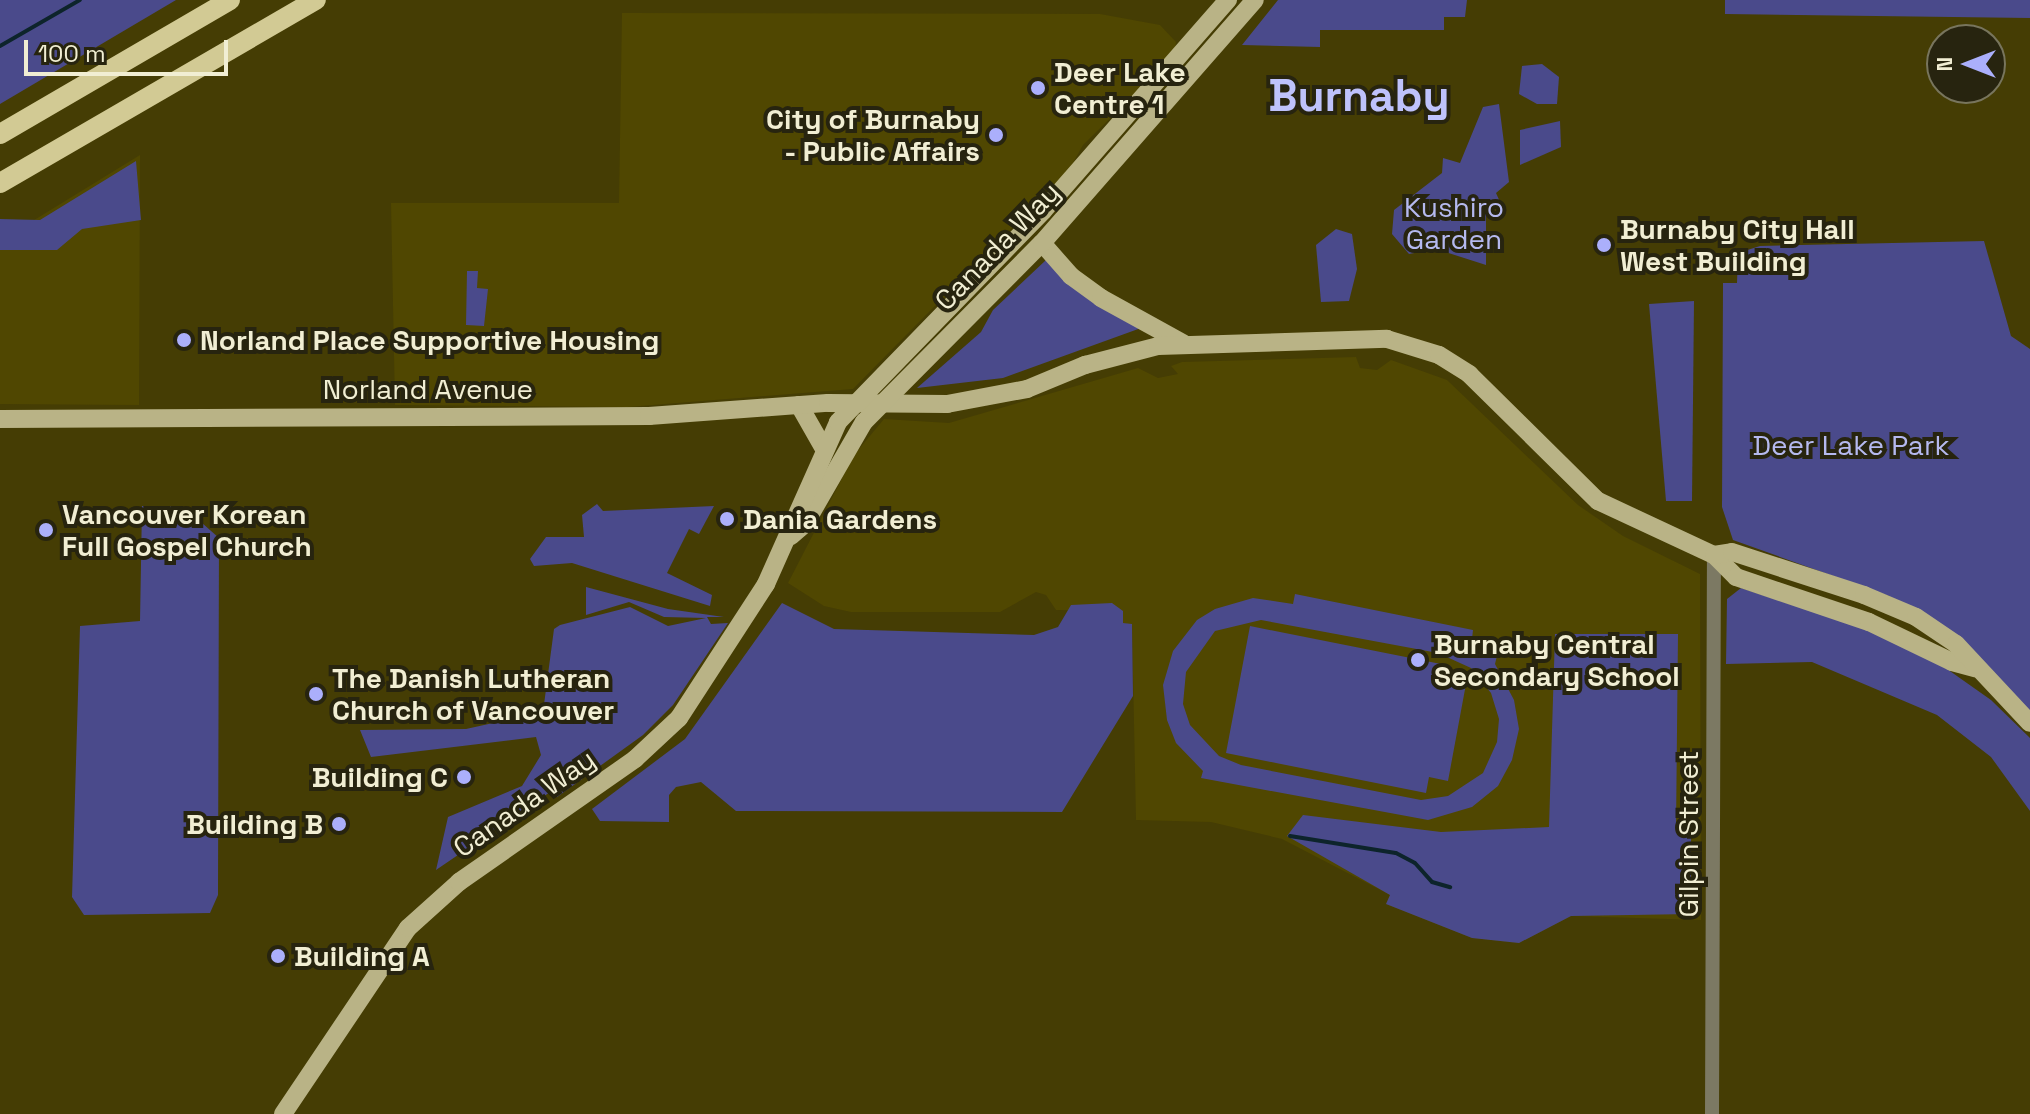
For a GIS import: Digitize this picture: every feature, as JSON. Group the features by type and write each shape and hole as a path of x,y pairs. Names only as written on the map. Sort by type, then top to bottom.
{"highway":[{"path":"0,134 230,0"},
{"path":"0,183 316,0"}],"main road":[{"name":"Canada Way","path":"791,536 793,514 823,447 855,403 1043,211 1228,0"},
{"name":"Canada Way","path":"283,1114 408,928 459,882 635,759 679,718 732,643 791,536 805,524 860,428 881,403 1042,243 1255,0"},
{"path":"1042,243 1071,276 1101,298 1183,343"},
{"name":"Norland Avenue","path":"0,419 649,416 799,405 978,400 1123,354 1183,343 1370,338 1429,351 1469,374 1598,501 1714,555 1736,577 1869,622 1975,668 2030,723"},
{"path":"799,405 823,447"}],"street":[{"name":"Gilpin Street","path":"1712,1114 1714,555"}],"shaded area":[{"path":"622,13 1100,14 1160,25 1176,42 1175,51 1083,145 1069,170 853,389 628,407 395,405 391,203 619,203"},
{"path":"140,155 139,405 0,404 0,241"},
{"name":"Burnaby Central Secondary School","path":"1356,357 1360,368 1377,370 1391,360 1447,380 1578,505 1623,536 1700,574 1701,920 1571,916 1519,943 1472,938 1386,904 1390,895 1282,839 1211,822 1136,820 1132,625 1123,623 1123,611 1056,610 1046,595 1036,592 1000,612 851,612 824,606 788,583 854,455 884,419 949,423 1138,368 1158,378 1178,374 1171,366 1182,362"}],"green space":[{"path":"0,0 176,0 0,104"},
{"path":"1278,0 1467,0 1465,17 1444,17 1444,30 1320,30 1320,47 1242,45"},
{"path":"1725,0 2030,0 2030,18 1725,14"},
{"path":"1542,64 1559,77 1557,104 1537,104 1519,94 1522,66"},
{"name":"Kushiro Garden","path":"1499,104 1509,182 1496,193 1501,204 1486,216 1486,265 1436,249 1409,254 1392,234 1394,210 1442,173 1443,158 1460,163 1483,107"},
{"path":"1560,121 1561,147 1520,165 1520,130"},
{"path":"136,161 141,220 82,229 57,250 0,250 0,219 40,220"},
{"path":"1336,229 1352,234 1357,269 1349,301 1321,302 1316,245"},
{"name":"Deer Lake Park","path":"1984,241 2011,336 2030,349 2030,711 1889,596 1733,540 1722,507 1723,283 1737,283 1738,253 1760,246"},
{"path":"1046,260 1141,328 1003,378 917,388 981,332 993,310"},
{"path":"467,271 478,271 477,288 488,289 484,326 466,325"},
{"path":"1694,301 1692,501 1666,501 1649,304"},
{"path":"597,504 603,511 714,506 699,534 689,529 667,573 712,595 710,606 572,563 534,566 530,559 546,537 584,537 582,515"},
{"path":"142,506 184,507 219,538 218,895 210,913 84,915 72,897 80,626 140,621"},
{"path":"586,587 668,609 724,617 707,617 711,624 728,623 673,705 643,735 557,797 556,788 436,870 448,817 522,786 541,755 536,737 371,757 360,730 466,729 543,712 554,629 560,625 630,607 668,626 706,618 664,617 629,602 586,615"},
{"path":"1741,588 1866,629 1930,657 1991,700 2030,738 2030,811 1991,757 1937,715 1812,662 1726,664 1727,599"},
{"path":"1295,594 1473,630 1472,639 1500,644 1495,664 1514,700 1519,729 1512,760 1498,786 1472,807 1428,820 1201,778 1203,771 1176,743 1167,720 1163,685 1173,651 1197,620 1215,609 1253,598 1293,604","holes":["1261,620 1438,653 1471,668 1491,693 1499,719 1497,742 1483,773 1448,796 1421,800 1241,765 1219,756 1190,725 1183,704 1186,672 1215,631"]},
{"path":"782,603 834,629 1034,635 1058,627 1071,605 1112,603 1123,611 1123,623 1132,624 1133,696 1062,812 736,811 701,782 676,787 669,795 669,822 600,821 592,809 685,739"},
{"path":"1250,626 1451,666 1448,680 1466,684 1448,781 1429,777 1426,793 1226,753"},
{"path":"1555,634 1678,634 1676,829 1691,832 1691,914 1571,916 1519,943 1472,938 1386,904 1390,895 1287,836 1303,815 1441,832 1549,827"}],"waterway":[{"path":"0,46 80,0"},
{"path":"1290,836 1396,853 1415,863 1432,882 1450,887"}],"place":[{"name":"Deer Lake Centre 1","path":"1038,88"},
{"name":"City of Burnaby - Public Affairs","path":"996,135"},
{"name":"Burnaby City Hall West Building","path":"1604,245"},
{"name":"Norland Place Supportive Housing","path":"184,340"},
{"name":"Dania Gardens","path":"727,519"},
{"name":"Vancouver Korean Full Gospel Church","path":"46,530"},
{"name":"Burnaby Central Secondary School","path":"1418,660"},
{"name":"The Danish Lutheran Church of Vancouver","path":"316,694"},
{"name":"Building C","path":"464,777"},
{"name":"Building B","path":"339,824"},
{"name":"Building A","path":"278,956"}],"district":[{"name":"Burnaby","path":"1359,96"}]}
